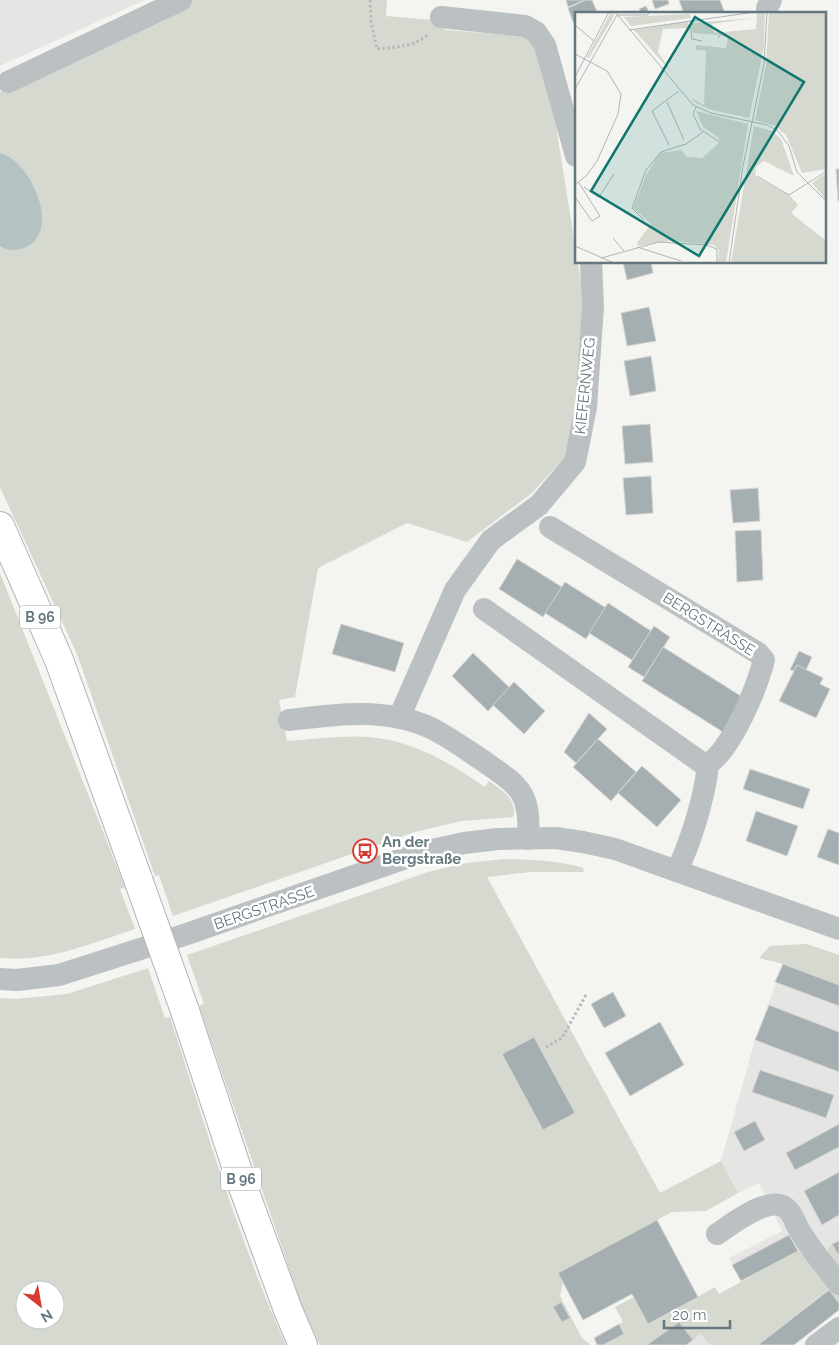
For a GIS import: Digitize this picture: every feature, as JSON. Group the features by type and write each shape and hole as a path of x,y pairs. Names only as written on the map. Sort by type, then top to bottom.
{"main road":[{"name":"B 96","path":"0,526 58,660 185,1011 249,1205 303,1345"}],"street":[{"path":"3,84 181,0"},
{"path":"767,12 771,0"},
{"path":"441,17 525,26 536,32 545,46 575,152"},
{"name":"KIEFERNWEG","path":"398,718 455,590 490,540 539,505 575,462 586,407 593,306 591,264"},
{"name":"BERGSTRASSE","path":"550,527 758,653 764,660 758,683 734,731 715,760 708,764"},
{"path":"484,609 702,763 708,764 707,782 677,871"},
{"path":"289,720 336,714 368,714 398,718 429,727 452,740 508,778 519,789 526,800 529,811 528,839"},
{"name":"BERGSTRASSE","path":"0,979 17,980 59,975 184,935 423,852 464,843 528,839 556,838 607,847 839,929"},
{"path":"717,1234 748,1214 765,1206 773,1204 784,1207 789,1211 800,1232 839,1284"},
{"path":"816,1345 839,1328"}],"path":[{"path":"370,0 371,21 377,50 407,46 421,40 435,28 441,17"},
{"path":"546,1047 562,1038 586,995"}],"shaded area":[{"path":"0,0 145,0 0,66"},
{"path":"192,0 387,0 386,16 433,20 446,30 524,36 533,40 558,114 556,126 575,245 575,264 578,264 581,282 582,305 576,404 566,456 532,493 467,542 407,523 318,568 295,697 279,700 287,741 369,737 385,739 415,748 444,761 485,787 489,781 508,796 513,805 513,817 461,821 415,832 173,916 159,875 155,876 77,654 0,487 0,92"},
{"path":"0,153 11,158 22,168 38,196 42,212 41,226 36,238 26,247 13,250 0,246"},
{"path":"0,573 125,887 120,889 135,929 69,951 34,958 0,958"},
{"path":"505,859 554,862 583,868 584,872 531,872 487,877 660,1193 721,1161 738,1193 706,1211 672,1212 558,1273 563,1283 560,1296 582,1338 591,1345 320,1345 302,1306 199,1006 204,1004 187,955 428,872 466,863"},
{"path":"807,944 839,955 839,985 783,964 759,958 770,946"},
{"path":"783,964 839,985 839,1295 798,1251 741,1281 729,1258 782,1231 759,1183 738,1193 721,1161 755,1040"},
{"path":"148,968 165,1018 170,1017 238,1224 286,1345 0,1345 0,998 16,999 67,994"},
{"path":"832,1244 839,1256 839,1278 828,1252 828,1248"},
{"path":"798,1251 812,1260 839,1295 839,1303 828,1290 758,1345 710,1345 701,1334 693,1340 679,1322 647,1345 603,1345 619,1324 623,1322 615,1307 634,1297 648,1324 715,1287 719,1294"},
{"path":"679,1322 693,1340 701,1334 710,1345 647,1345"}],"building":[{"path":"566,0 585,0 568,7"},
{"path":"586,0 592,0 597,12 575,12 575,27 568,8"},
{"path":"652,0 668,0 669,4 655,9"},
{"path":"679,0 720,0 724,11 721,12 683,12"},
{"path":"646,6 649,12 640,12 639,9"},
{"path":"836,169 839,169 839,201 838,201"},
{"path":"623,264 651,264 653,273 627,280"},
{"path":"649,307 656,341 627,346 621,313"},
{"path":"651,356 656,391 630,396 624,361"},
{"path":"650,424 653,462 625,464 622,426"},
{"path":"651,476 653,513 626,515 623,478"},
{"path":"758,488 760,521 733,523 730,490"},
{"path":"761,530 763,580 737,582 735,531"},
{"path":"517,559 562,587 543,617 499,589"},
{"path":"565,582 606,608 586,639 545,613"},
{"path":"608,603 651,631 632,660 589,633"},
{"path":"341,624 404,643 395,672 332,654"},
{"path":"654,626 670,637 644,677 628,667"},
{"path":"663,647 744,698 723,732 642,681"},
{"path":"799,651 812,657 806,670 797,665 794,671 790,670"},
{"path":"473,653 510,688 488,711 452,676"},
{"path":"797,665 823,678 820,684 830,689 816,718 779,701"},
{"path":"514,682 545,711 524,734 493,705"},
{"path":"589,713 607,729 576,763 564,752"},
{"path":"598,739 636,772 611,801 573,767"},
{"path":"642,766 681,800 657,827 618,793"},
{"path":"750,769 810,789 803,809 743,789"},
{"path":"756,811 798,826 787,856 746,841"},
{"path":"828,829 839,833 839,865 817,857"},
{"path":"783,964 839,985 839,1006 775,982"},
{"path":"613,992 626,1016 604,1028 591,1004"},
{"path":"769,1005 839,1032 839,1072 755,1040"},
{"path":"660,1022 684,1065 630,1096 605,1053"},
{"path":"534,1037 575,1113 543,1130 502,1054"},
{"path":"760,1070 834,1095 826,1118 752,1092"},
{"path":"755,1121 765,1140 744,1151 734,1132"},
{"path":"839,1124 839,1147 795,1170 786,1153"},
{"path":"839,1172 839,1215 822,1225 804,1191"},
{"path":"657,1220 698,1297 648,1324 632,1294 583,1320 558,1273"},
{"path":"789,1235 798,1251 741,1281 732,1265"},
{"path":"839,1241 839,1256 832,1244"},
{"path":"829,1290 839,1303 839,1310 794,1345 758,1345"},
{"path":"561,1302 570,1318 562,1322 553,1307"},
{"path":"679,1322 693,1340 686,1345 647,1345"},
{"path":"619,1324 624,1334 603,1345 597,1345 594,1338"}],"place":[{"name":"An der Bergstraße","path":"365,851"}]}
